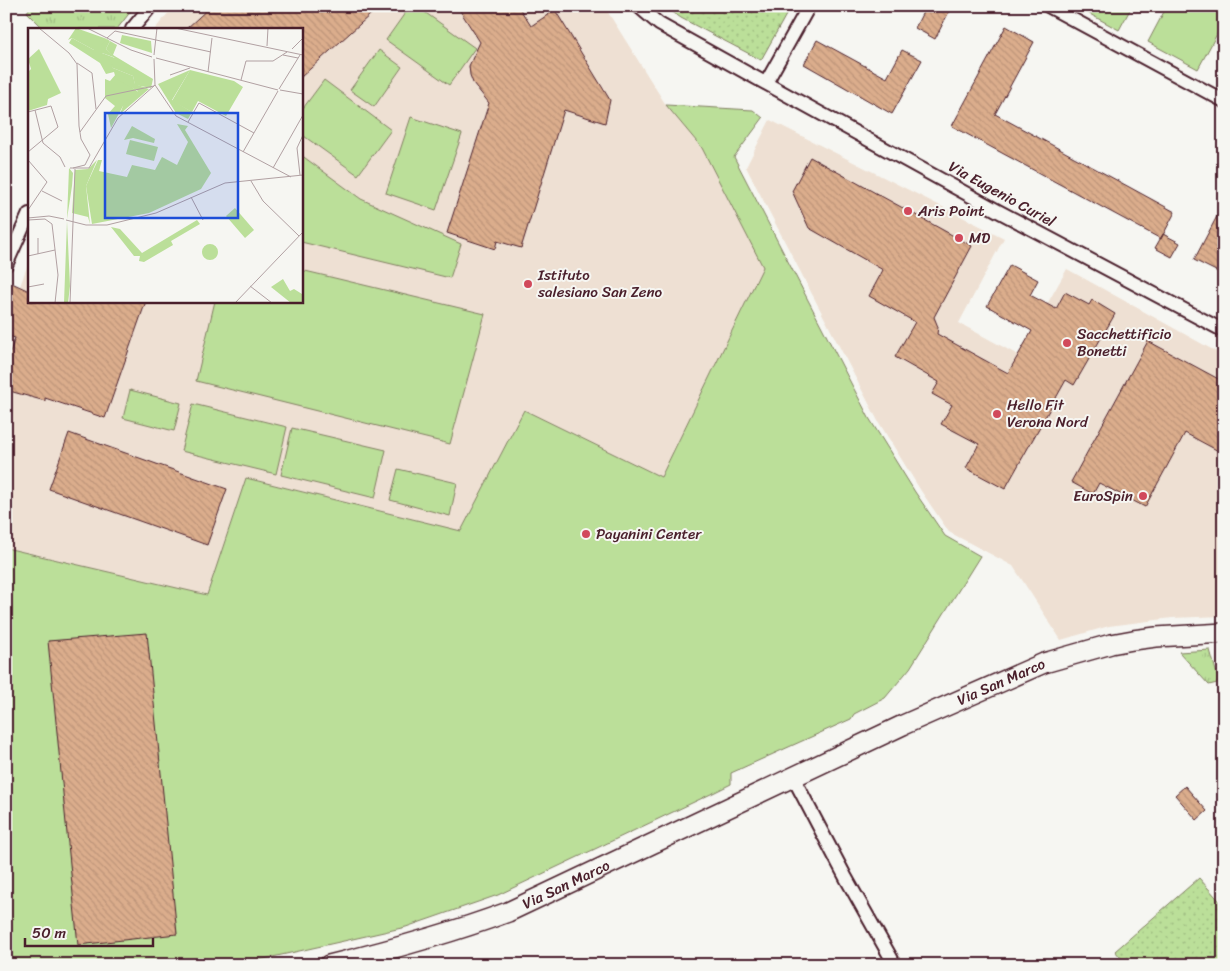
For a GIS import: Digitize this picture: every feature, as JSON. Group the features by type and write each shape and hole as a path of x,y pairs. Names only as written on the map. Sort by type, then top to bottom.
{"main road":[{"name":"Via San Marco","path":"330,965 440,936 508,912 903,725 1044,663 1111,644 1133,640 1224,634"}],"street":[{"path":"133,28 150,6"},
{"name":"Via Eugenio Curiel","path":"638,6 659,24 766,84 998,211 1224,331"},
{"path":"766,84 809,6"},
{"path":"1048,6 1224,101"},
{"path":"6,265 28,216"},
{"path":"793,777 846,878 895,965"}],"shaded area":[{"name":"Istituto salesiano San Zeno","path":"174,6 604,6 666,105 702,148 763,267 661,477 524,410 461,531 247,478 207,595 6,548 6,325 28,264 28,302 302,302 302,28 156,28"},
{"path":"770,120 1004,238 959,323 1018,355 1067,269 1224,356 1224,616 1172,618 1109,626 1061,640 1013,566 949,532 878,421 746,167"}],"green space":[{"path":"31,6 135,6 118,28 43,28 27,12"},
{"path":"410,6 416,6 475,48 449,85 386,40"},
{"path":"664,6 791,6 761,60 681,18"},
{"path":"1075,6 1132,6 1119,30"},
{"path":"1167,6 1224,6 1224,21 1198,69 1148,42"},
{"path":"379,50 402,67 374,107 350,90"},
{"path":"324,80 391,130 358,175 302,135 302,110"},
{"name":"Payanini Center","path":"666,105 753,110 763,118 734,157 869,418 945,536 980,556 910,668 885,698 854,714 851,719 731,773 731,784 498,895 406,927 237,965 6,965 6,548 207,595 246,478 461,531 524,410 661,477 763,267 702,148"},
{"path":"411,117 462,134 436,210 386,193"},
{"path":"302,156 361,199 461,244 450,278 302,242"},
{"path":"302,270 485,314 450,444 196,381 215,302 302,302"},
{"path":"130,390 181,403 174,431 123,418"},
{"path":"193,404 287,427 276,474 181,451"},
{"path":"292,428 386,450 375,498 281,475"},
{"path":"398,469 457,483 450,516 390,500"},
{"path":"1210,650 1218,678 1217,683 1209,685 1179,652"},
{"path":"1199,878 1224,906 1224,965 1127,965 1115,951"}],"building":[{"path":"211,6 380,6 302,76 302,28 187,28"},
{"path":"457,6 518,6 531,26 555,10 610,100 605,123 564,110 521,248 497,241 495,249 447,233 489,103 473,83 470,75 469,66 480,42"},
{"path":"926,6 952,6 935,39 915,28"},
{"path":"1006,26 1034,42 995,114 1175,212 1161,239 952,126"},
{"path":"817,40 887,78 902,50 922,60 892,114 804,64"},
{"path":"810,157 972,246 934,317 938,327 937,334 1008,373 1032,331 987,306 1010,265 1038,280 1030,295 1056,309 1065,292 1089,305 1092,300 1115,314 1074,385 1066,380 1005,489 966,468 979,444 941,424 952,405 932,394 939,382 895,357 915,322 869,296 883,270 809,228 792,191"},
{"path":"1224,203 1224,275 1194,260"},
{"path":"1163,234 1180,243 1172,257 1155,248"},
{"path":"12,283 28,291 28,302 146,302 105,418 45,398 45,401 6,390 6,363 15,338 6,335 6,295"},
{"path":"1148,341 1224,382 1224,454 1185,433 1145,507 1099,483 1093,494 1071,482"},
{"path":"69,433 227,489 207,545 49,489"},
{"path":"147,633 177,934 78,945 48,641"},
{"path":"1185,786 1207,811 1197,820 1175,795"}],"place":[{"name":"Aris Point","path":"908,211"},
{"name":"MD","path":"959,238"},
{"name":"Istituto salesiano San Zeno","path":"528,284"},
{"name":"Sacchettificio Bonetti","path":"1067,343"},
{"name":"Hello Fit Verona Nord","path":"997,414"},
{"name":"EuroSpin","path":"1143,496"},
{"name":"Payanini Center","path":"586,534"}]}
